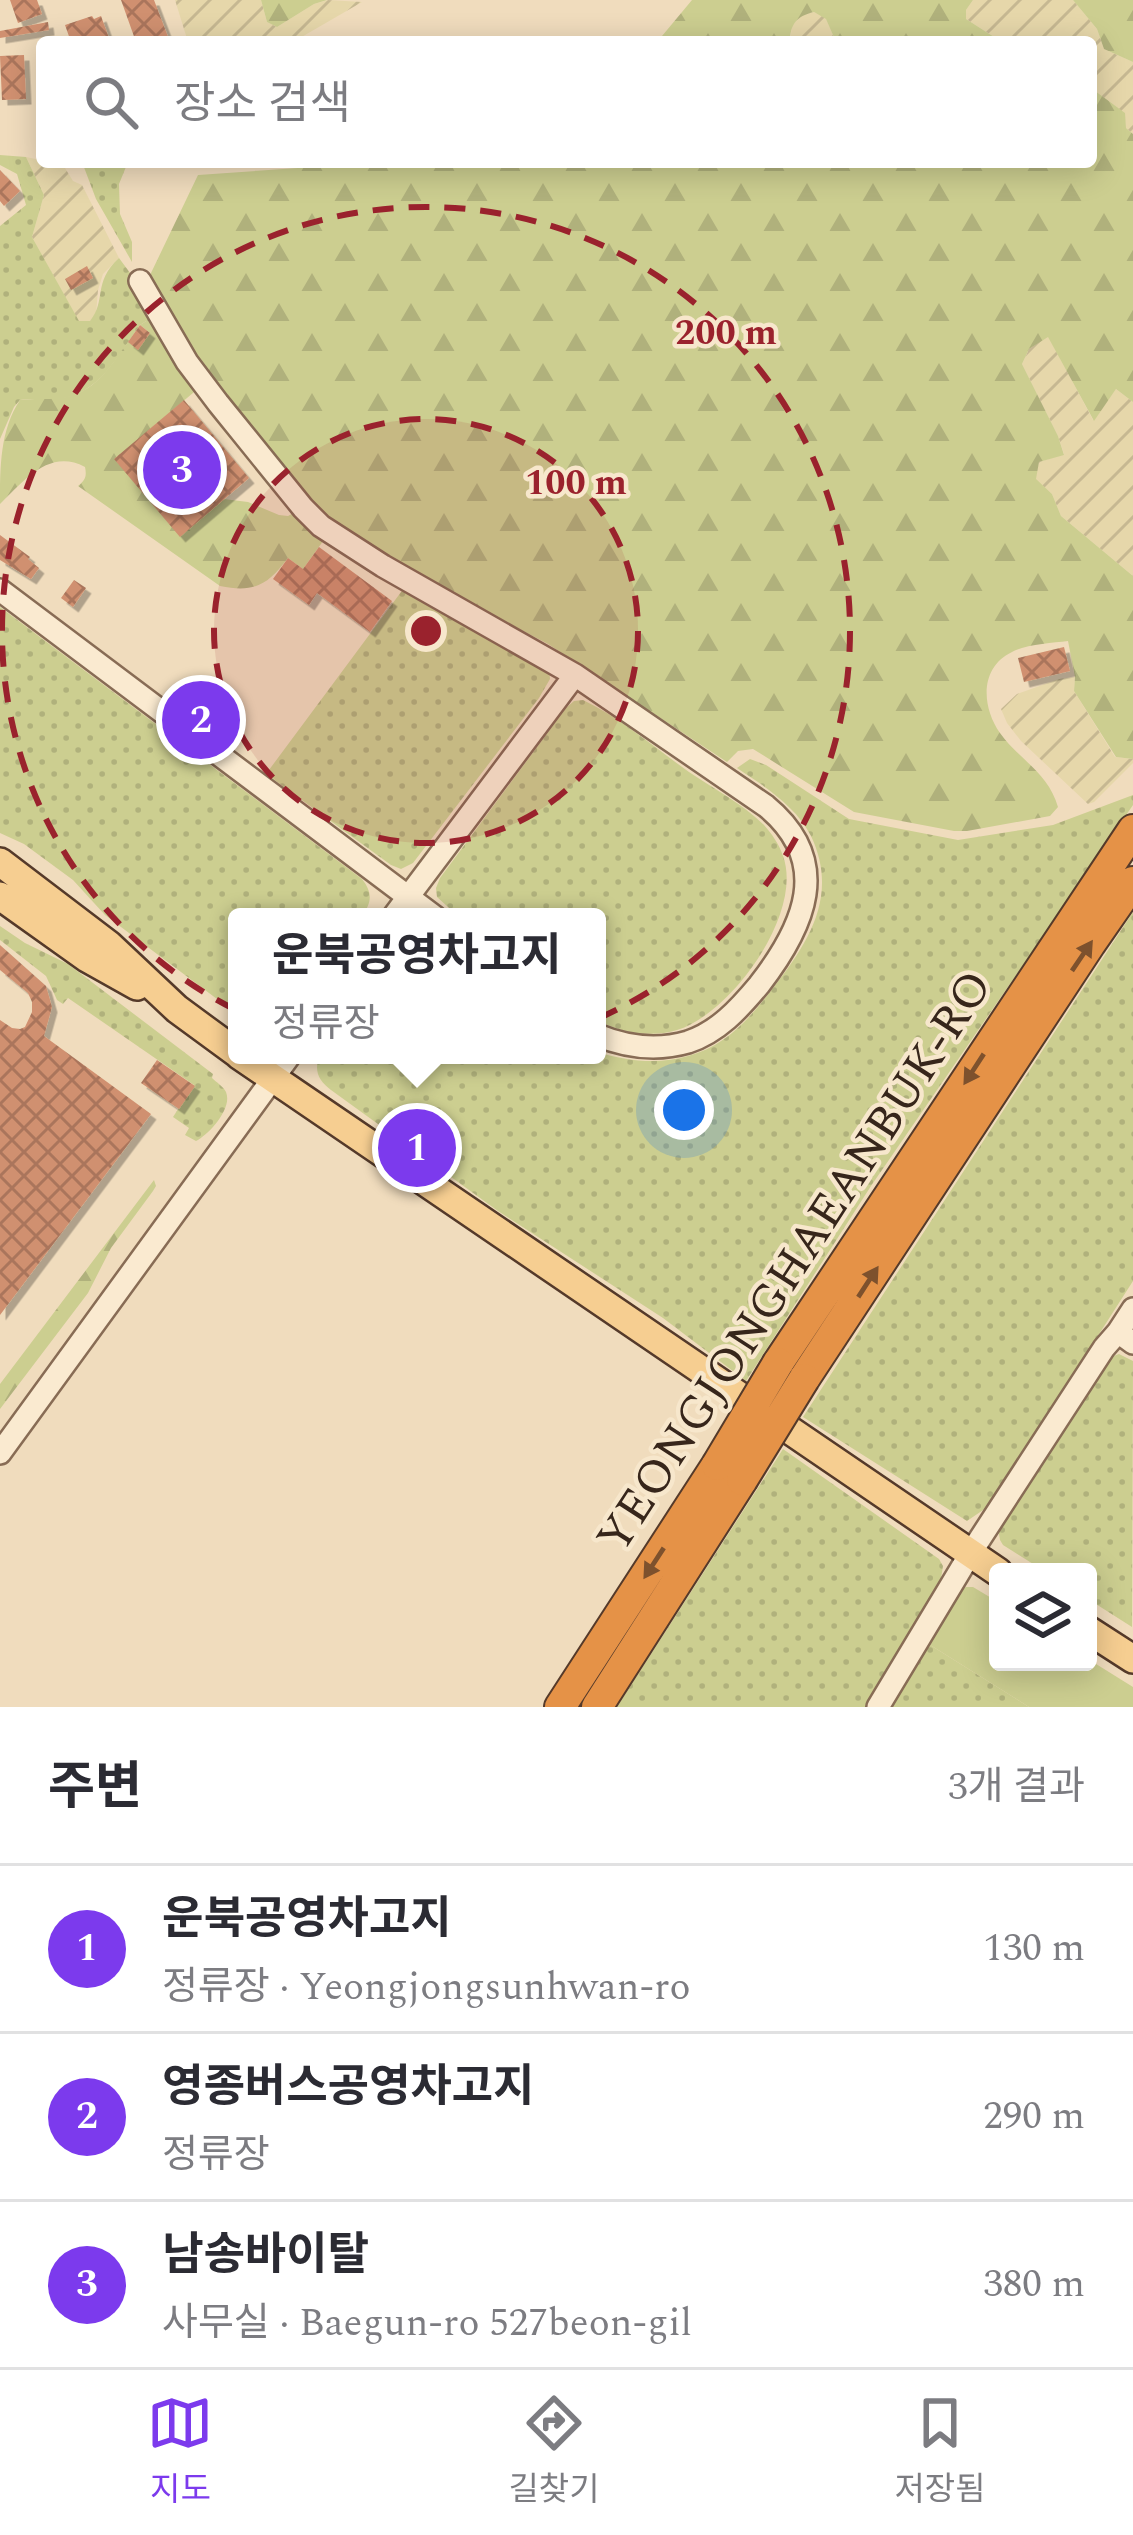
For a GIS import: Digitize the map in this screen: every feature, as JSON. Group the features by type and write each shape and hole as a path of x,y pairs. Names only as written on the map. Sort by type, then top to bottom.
{"highway":[{"name":"YEONGJONGHAEANBUK-RO","path":"597,1707 791,1371 1120,874 1133,830"},
{"name":"YEONGJONGHAEANBUK-RO","path":"560,1707 730,1473"}],"main road":[{"path":"0,862 109,945 177,1009 228,1047"},
{"path":"0,896 87,958 177,1009"},
{"path":"252,1064 989,1566"},
{"path":"1097,1636 1133,1659"}],"street":[{"path":"140,281 187,362 321,526 574,675 776,814 794,837 805,880 801,917 760,983 725,1022 690,1041 669,1046 631,1046 606,1038"},
{"path":"0,590 423,908"},
{"path":"400,908 574,675"},
{"path":"0,1454 284,1064"},
{"path":"878,1707 970,1554 1104,1348 1125,1338 1133,1309"}],"shaded area":[{"path":"175,0 261,0 267,22 277,27 314,4 362,2 303,36 186,36"},
{"path":"973,0 1073,0 1097,29 1104,49 1133,62 1133,134 1126,128 1124,113 1097,93 1097,36 993,36 966,19"},
{"path":"814,12 826,18 834,36 791,36 792,25"},
{"path":"26,157 36,159 36,168 65,168 82,185 119,258 103,274 96,315 90,321 79,322 32,237 44,195"},
{"path":"1048,336 1093,420 1116,389 1133,402 1133,576 1061,516 1052,494 1035,479 1039,462 1064,454 1022,364 1029,349"},
{"path":"1075,677 1074,691 1115,757 1133,759 1088,804 1021,741 1001,709 1017,694"}],"green space":[{"path":"261,0 327,0 277,27 267,22"},
{"path":"692,0 973,0 966,19 993,36 833,36 826,19 814,12 796,22 790,36 662,36"},
{"path":"1073,0 1133,0 1133,62 1104,49 1097,29"},
{"path":"1097,92 1125,113 1126,128 1133,134 1133,402 1116,389 1094,421 1048,337 1029,349 1022,364 1064,455 1039,462 1036,479 1052,494 1061,516 1133,576 1133,759 1116,757 1074,691 1068,641 1025,647 994,667 987,699 1000,733 1053,795 1058,807 1050,816 954,831 854,812 753,749 738,751 727,762 548,644 417,575 329,518 300,489 193,360 150,289 151,273 198,175 299,168 1097,168"},
{"path":"0,155 26,157 44,195 32,237 79,321 90,321 105,275 119,258 136,281 151,318 85,390 58,399 20,400 0,439 0,226 26,205 17,174 0,165"},
{"path":"84,168 126,168 119,184 120,214 132,242 132,262"},
{"path":"151,318 200,387 115,459 279,515 297,511 326,537 303,569 288,558 259,585 220,586 78,486 85,478 85,467 72,462 38,470 0,504 5,436 20,400 60,398 82,391 100,378 128,342 138,349 150,333 140,325"},
{"path":"404,588 549,670 550,679 413,863 401,869 266,774"},
{"path":"0,607 362,879 370,898 366,908 228,908 228,1007 105,915 73,880 24,844 0,833"},
{"path":"583,700 624,724 747,810 770,832 783,856 787,879 783,905 758,958 719,1004 677,1030 636,1033 606,1024 606,908 449,908 437,897 440,878 574,701"},
{"path":"750,759 766,765 849,819 958,840 1053,825 1133,795 1133,805 871,1186 746,1381 663,1318 498,1211 331,1090 317,1071 318,1064 606,1064 606,1054 654,1061 688,1056 726,1038 755,1010 798,953 816,917 822,878 805,825 788,806 737,768"},
{"path":"1133,912 1133,1281 989,1506 967,1521 803,1417"},
{"path":"0,926 68,964 213,1074 227,1099 213,1127 196,1141 185,1135 189,1128 173,1117 194,1085 68,998 63,1004 57,1000 46,976 0,940"},
{"path":"154,1180 156,1186 111,1248 88,1293 0,1409 0,1384"},
{"path":"1119,1354 1133,1361 1132,1627 1097,1605 1097,1563 1032,1563 1003,1545 998,1528 1108,1358"},
{"path":"783,1449 943,1566 940,1585 867,1707 617,1707"},
{"path":"973,1587 989,1597 989,1671 1097,1671 1097,1665 1133,1687 1133,1707 1029,1707 927,1643 960,1591"},
{"path":"927,1643 1029,1707 887,1707"}],"building":[{"path":"10,0 37,0 42,14 18,23"},
{"path":"121,0 154,0 168,36 134,36"},
{"path":"101,16 108,36 69,36 65,25"},
{"path":"48,22 49,30 0,38 0,31"},
{"path":"24,55 26,99 2,100 0,56"},
{"path":"0,170 20,191 4,206 0,201"},
{"path":"87,266 93,278 71,290 65,279"},
{"path":"140,325 150,333 138,350 128,342"},
{"path":"184,400 249,478 180,537 114,459"},
{"path":"0,535 39,568 31,579 0,560"},
{"path":"319,547 392,601 370,632 317,593 309,605 273,579 288,558 303,569"},
{"path":"74,580 86,588 73,607 61,598"},
{"path":"1064,647 1070,671 1024,682 1018,658"},
{"path":"0,945 46,986 52,1007 44,1036 151,1114 0,1315 0,1020 12,1028 25,1027 32,1002 0,970"},
{"path":"157,1060 195,1086 179,1109 141,1083"}],"place":[{"name":"남송바이탈","path":"182,470"},
{"name":"영종버스공영차고지","path":"201,720"},
{"name":"운북공영차고지","path":"417,1148"}]}
